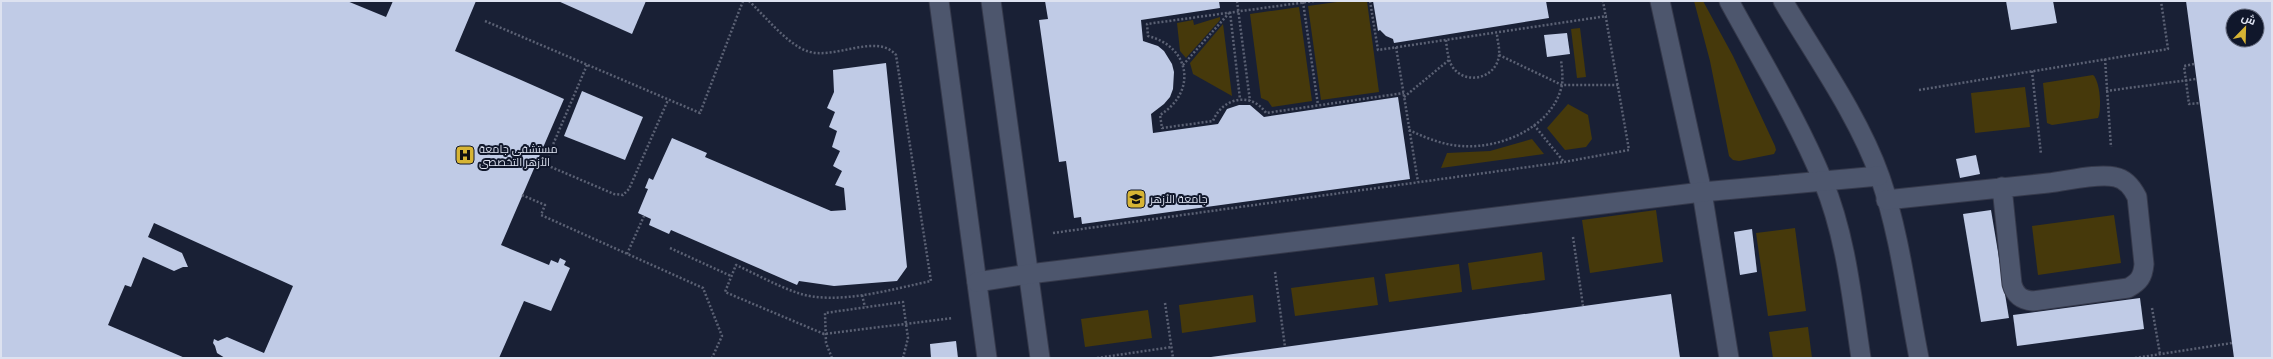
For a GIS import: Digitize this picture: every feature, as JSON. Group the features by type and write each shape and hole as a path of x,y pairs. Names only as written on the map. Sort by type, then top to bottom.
{"lane":[{"path":"939,1 987,358"},
{"path":"991,1 1040,358"},
{"path":"1660,1 1702,192 1729,358"},
{"path":"1729,1 1788,107 1823,181 1842,249 1861,358"},
{"path":"1782,1 1860,132 1879,176 1886,200 1919,358"},
{"path":"977,282 1029,274 1702,192 1879,176"},
{"path":"1886,200 2002,187 2113,176 2128,183 2137,197 2144,264 2143,274 2138,283 2128,288 2033,301 2019,297 2014,291 2012,284 2002,187"}],"path":[{"path":"485,21 700,114 744,1"},
{"path":"749,1 790,41 809,52 826,52 877,46 891,49 896,55 931,281 862,295 827,297 798,293 736,265 725,292 824,334 981,315"},
{"path":"1236,1 1250,101"},
{"path":"1314,1 1147,24 1148,36 1160,39 1170,45 1178,55 1183,65 1185,77 1184,89 1178,100 1170,109 1160,115 1162,128 1213,121 1215,114 1226,104 1240,99 1259,105 1266,113 1404,93"},
{"path":"1370,1 1378,50 1607,16"},
{"path":"1023,237 1564,162 1629,150 1607,16 1603,1"},
{"path":"1919,90 2168,49 2161,1"},
{"path":"1303,2 1318,105"},
{"path":"1183,65 1230,12"},
{"path":"1230,12 1240,99"},
{"path":"1446,40 1449,60 1454,69 1462,76 1471,78 1481,77 1490,73 1496,65 1499,55 1497,33"},
{"path":"1396,47 1418,182"},
{"path":"1499,55 1562,85 1618,85"},
{"path":"2105,59 2113,176"},
{"path":"1404,97 1449,60"},
{"path":"1409,130 1443,143 1462,146 1481,146 1500,142 1534,125 1556,100 1562,85 1561,60"},
{"path":"2194,64 2184,66 2186,80 2190,104 2200,103"},
{"path":"587,65 546,161 551,167 614,194 623,195 629,190 668,100"},
{"path":"2032,71 2044,183"},
{"path":"2106,91 2196,79"},
{"path":"1534,125 1564,162"},
{"path":"522,195 545,205 541,215 703,288 722,336 712,358"},
{"path":"1569,209 1582,306"},
{"path":"627,254 644,216"},
{"path":"1271,245 1285,347"},
{"path":"670,248 731,276"},
{"path":"2143,274 2151,300 2160,354"},
{"path":"862,295 865,307"},
{"path":"832,358 824,334 825,313 903,302 908,324 908,338 903,358"},
{"path":"1166,303 1173,358"},
{"path":"2135,358 2232,342"},
{"path":"1097,358 1172,347"}],"shaded area":[{"path":"1344,1 1367,1 1379,92 1321,100 1308,6"},
{"path":"1694,1 1703,1 1733,56 1775,146 1776,150 1774,154 1739,161 1733,160 1729,156 1710,61"},
{"path":"1299,7 1312,101 1272,107 1268,101 1261,98 1250,14"},
{"path":"1220,17 1220,20 1186,58 1180,51 1177,23 1193,20 1194,25"},
{"path":"1223,24 1232,96 1193,74 1190,63"},
{"path":"1580,28 1586,77 1577,78 1571,29"},
{"path":"2093,75 2100,95 2098,118 2052,125 2047,123 2043,83"},
{"path":"2025,87 2030,127 1975,133 1971,93"},
{"path":"1568,104 1588,115 1592,139 1586,147 1565,150 1547,128"},
{"path":"1532,139 1544,154 1441,168 1447,153 1490,151"},
{"path":"1656,210 1663,262 1590,273 1582,220"},
{"path":"2114,215 2121,263 2038,275 2032,226"},
{"path":"1795,228 1806,311 1768,316 1756,233"},
{"path":"1542,252 1545,280 1472,290 1468,263"},
{"path":"1459,264 1462,292 1389,302 1385,274"},
{"path":"1374,277 1378,305 1295,316 1291,288"},
{"path":"1253,295 1256,322 1182,333 1179,305"},
{"path":"1148,310 1152,338 1085,347 1081,319"},
{"path":"1808,327 1812,358 1773,358 1769,332"}],"building":[{"path":"1,1 347,1 386,17 393,1 476,1 455,51 564,99 501,245 549,265 551,260 558,263 560,258 566,261 564,265 570,268 551,311 524,301 499,358 225,358 217,353 213,343 214,339 218,341 227,337 264,353 293,286 154,223 148,237 182,253 188,267 183,267 174,271 143,257 131,287 125,285 108,325 185,358 1,358"},
{"path":"558,1 646,1 632,34"},
{"path":"1045,1 1219,1 1220,8 1141,20 1143,41 1158,46 1164,51 1172,64 1174,72 1173,89 1170,97 1164,104 1151,114 1153,133 1218,124 1227,109 1239,105 1250,105 1264,117 1398,97 1410,179 1082,224 1081,217 1074,218 1066,161 1059,162 1039,20 1048,19"},
{"path":"1373,1 1546,1 1549,18 1394,43 1393,39 1386,36 1380,30 1378,31"},
{"path":"2006,1 2053,1 2057,23 2011,30"},
{"path":"2186,1 2272,1 2272,358 2234,358"},
{"path":"1567,33 1570,54 1547,57 1544,35"},
{"path":"886,63 907,267 897,281 834,286 799,281 797,285 671,230 669,234 649,225 651,219 638,213 648,189 645,188 649,178 653,180 672,138 707,153 705,157 831,211 846,210 844,188 835,185 842,171 833,166 840,151 832,147 837,131 829,127 835,112 827,108 834,92 833,70"},
{"path":"582,91 643,117 625,160 564,136"},
{"path":"1976,155 1980,174 1960,178 1956,159"},
{"path":"1991,210 2009,318 1981,322 1963,214"},
{"path":"1752,229 1757,272 1740,275 1734,232"},
{"path":"1671,294 1680,358 1211,358 1211,357"},
{"path":"2140,298 2144,329 2017,346 2013,315"},
{"path":"956,341 958,358 931,358 930,344"}],"place":[{"name":"مستشفى جامعة الأزهر التخصصى","path":"465,155"},
{"name":"جامعة الأزهر","path":"1136,199"}]}
